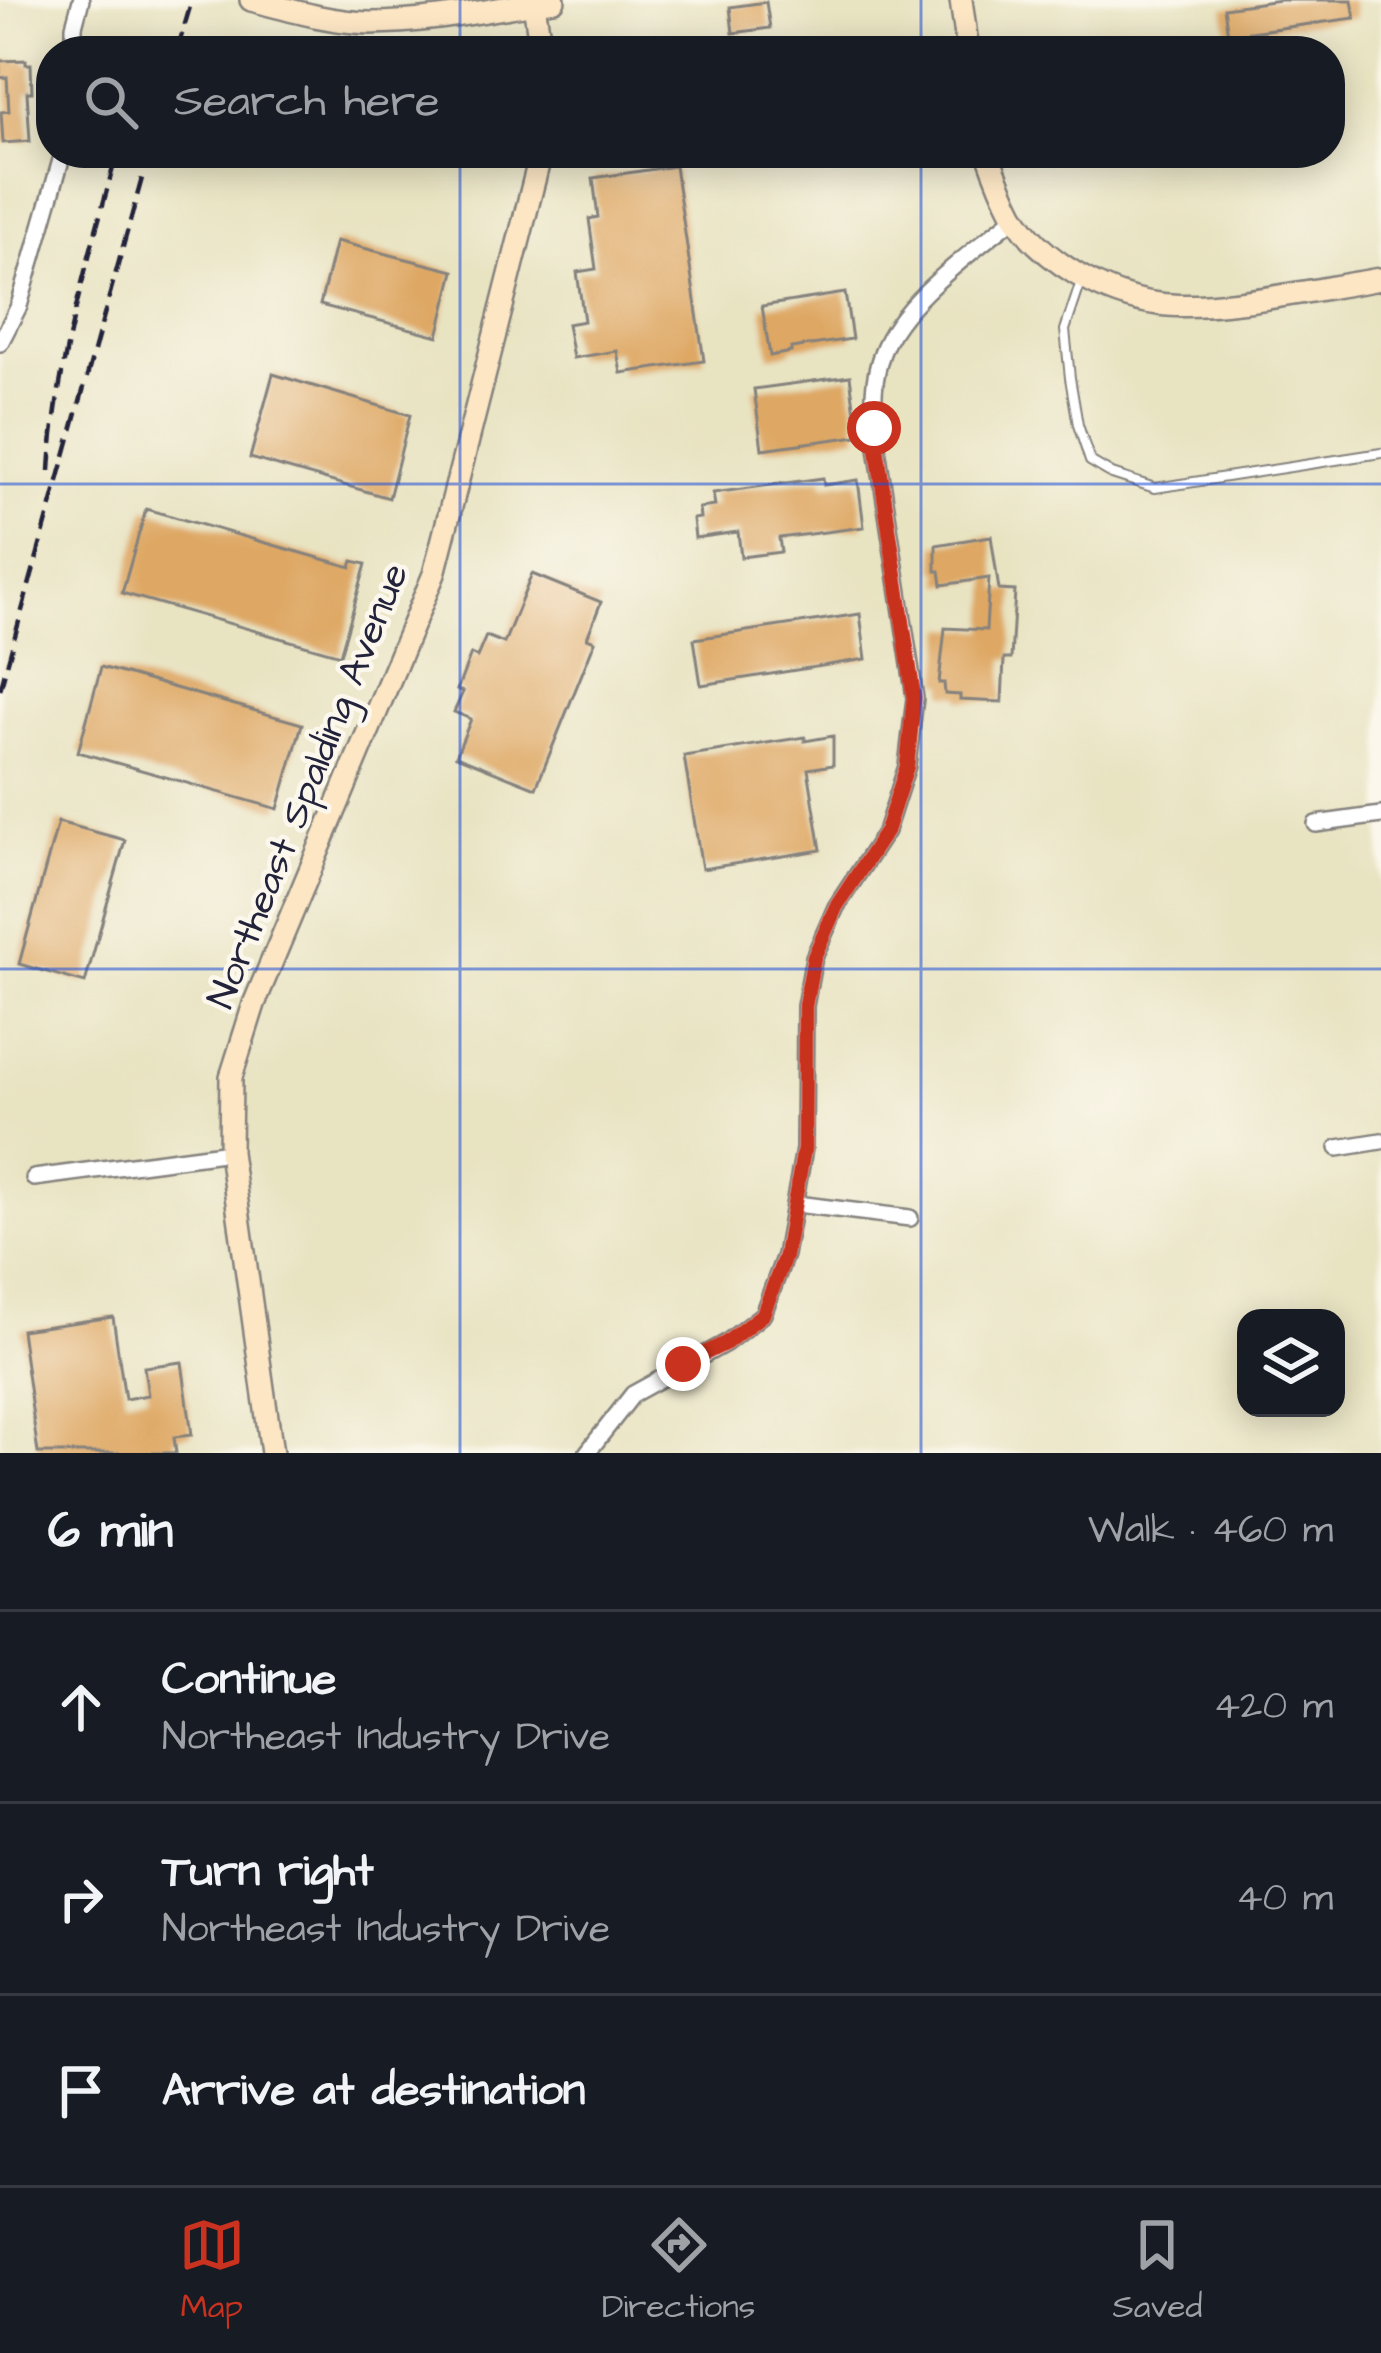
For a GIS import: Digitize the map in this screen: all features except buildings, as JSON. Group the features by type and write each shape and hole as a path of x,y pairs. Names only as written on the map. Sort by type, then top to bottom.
{"street":[{"path":"74,36 81,0"},
{"path":"251,0 366,23 414,21 544,2 542,36"},
{"path":"961,0 966,36"},
{"path":"0,343 19,306 59,168"},
{"name":"Northeast Spalding Avenue","path":"272,1453 230,1152 231,1077 240,1038 434,574 537,168"},
{"path":"994,168 1015,217 1050,254 1082,277 1160,304 1220,302 1381,279"},
{"path":"587,1453 633,1394 726,1343 763,1314 785,1256 804,1149 805,1006 814,957 836,907 886,831 907,766 914,698 874,428 873,386 883,349 902,316 1015,217"},
{"path":"1316,824 1381,815"},
{"path":"1338,1148 1381,1141"},
{"path":"34,1178 230,1152"},
{"path":"796,1204 910,1218"}],"lane":[{"path":"1082,277 1066,330 1070,377 1090,461 1112,474 1155,488 1381,453"}],"railway":[{"path":"181,36 192,0"},
{"path":"50,471 66,350 113,168"},
{"path":"0,690 145,168"}],"route":[{"path":"683,1364 726,1343 763,1314 785,1256 804,1149 805,1006 814,957 836,907 886,831 907,766 914,698 874,428"}]}
